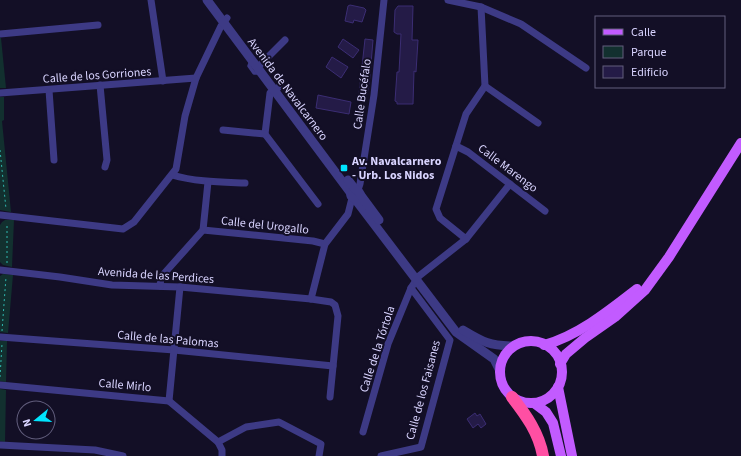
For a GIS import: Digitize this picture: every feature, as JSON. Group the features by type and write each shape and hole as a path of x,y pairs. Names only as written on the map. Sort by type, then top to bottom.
{"highway":[{"path":"512,397 529,419 542,448 543,456"}],"main road":[{"path":"560,364 566,354 585,338 615,317 645,290 741,143"},
{"path":"544,345 557,341 573,333 612,308 638,288 662,266"},
{"path":"558,387 548,398 534,403 526,403 512,397 503,385 500,371 506,353 514,346 529,341 544,345 551,349 557,356 560,364 561,376 558,387 572,456"},
{"path":"534,403 546,412 553,423 561,456"}],"street":[{"path":"152,0 163,81"},
{"name":"Avenida de Navalcarnero","path":"207,0 261,64 276,89 418,278 456,332 494,359 500,371"},
{"name":"Avenida de Navalcarnero","path":"214,0 251,60 276,89"},
{"name":"Calle Bucéfalo","path":"355,194 360,184 374,95 384,0"},
{"path":"448,0 481,8 521,24 586,68"},
{"path":"466,239 440,218 436,210 466,114 486,86 481,8"},
{"path":"0,215 123,229 134,222 176,170 185,116 196,78 225,20"},
{"path":"0,34 98,25"},
{"name":"Avenida de Navalcarnero","path":"261,64 285,40"},
{"name":"Calle de los Gorriones","path":"0,93 196,78"},
{"path":"100,85 107,160 106,167"},
{"path":"486,86 538,123"},
{"path":"276,89 270,93 265,134 318,204"},
{"path":"49,90 54,160"},
{"path":"223,130 265,134"},
{"name":"Calle Marengo","path":"456,146 468,152 544,210"},
{"path":"172,175 185,179 208,182 245,183"},
{"path":"160,286 161,277 203,230 208,182"},
{"name":"Calle de la Tórtola","path":"363,432 388,344 410,288 418,278 466,239 510,184"},
{"path":"311,299 325,244 348,214 355,194"},
{"name":"Calle del Urogallo","path":"203,230 313,241 325,244"},
{"name":"Avenida de las Perdices","path":"0,270 112,285 180,287 331,302 335,305 338,316 333,366"},
{"name":"Avenida de Navalcarnero","path":"418,278 461,329 478,339 496,346 514,346"},
{"path":"180,287 169,400 218,442 222,450 222,456"},
{"name":"Calle de los Faisanes","path":"381,456 421,447 450,340 410,288"},
{"name":"Calle de las Palomas","path":"0,337 174,350 333,366"},
{"path":"330,398 333,366"},
{"name":"Calle Mirlo","path":"0,385 169,400"},
{"path":"218,442 246,427 279,422 320,444 319,456"},
{"path":"0,445 95,450 123,456"}],"green space":[{"path":"1,38 6,88 0,88"},
{"path":"0,97 4,97 4,120 2,121 11,212 0,210"},
{"path":"5,220 14,220 12,267 3,265 0,262 0,225"},
{"path":"3,274 13,275 8,333 0,332 0,276"},
{"path":"0,341 7,341 6,382 0,381"},
{"path":"0,389 6,390 5,442 0,441"}],"building":[{"path":"350,5 364,8 366,10 362,22 354,20 353,23 345,21 348,6"},
{"path":"398,6 413,6 412,40 418,40 416,72 414,71 413,104 397,104 395,101 397,72 399,72 401,34 394,32 395,10"},
{"path":"343,39 359,50 353,58 338,47"},
{"path":"365,39 373,40 367,95 359,94"},
{"path":"332,57 348,67 341,78 326,67"},
{"path":"318,95 351,102 349,114 316,108"},
{"path":"475,413 477,416 480,414 486,424 481,428 478,424 473,428 467,419"}],"place":[{"name":"Av. Navalcarnero - Urb. Los Nidos","path":"344,168"}]}
